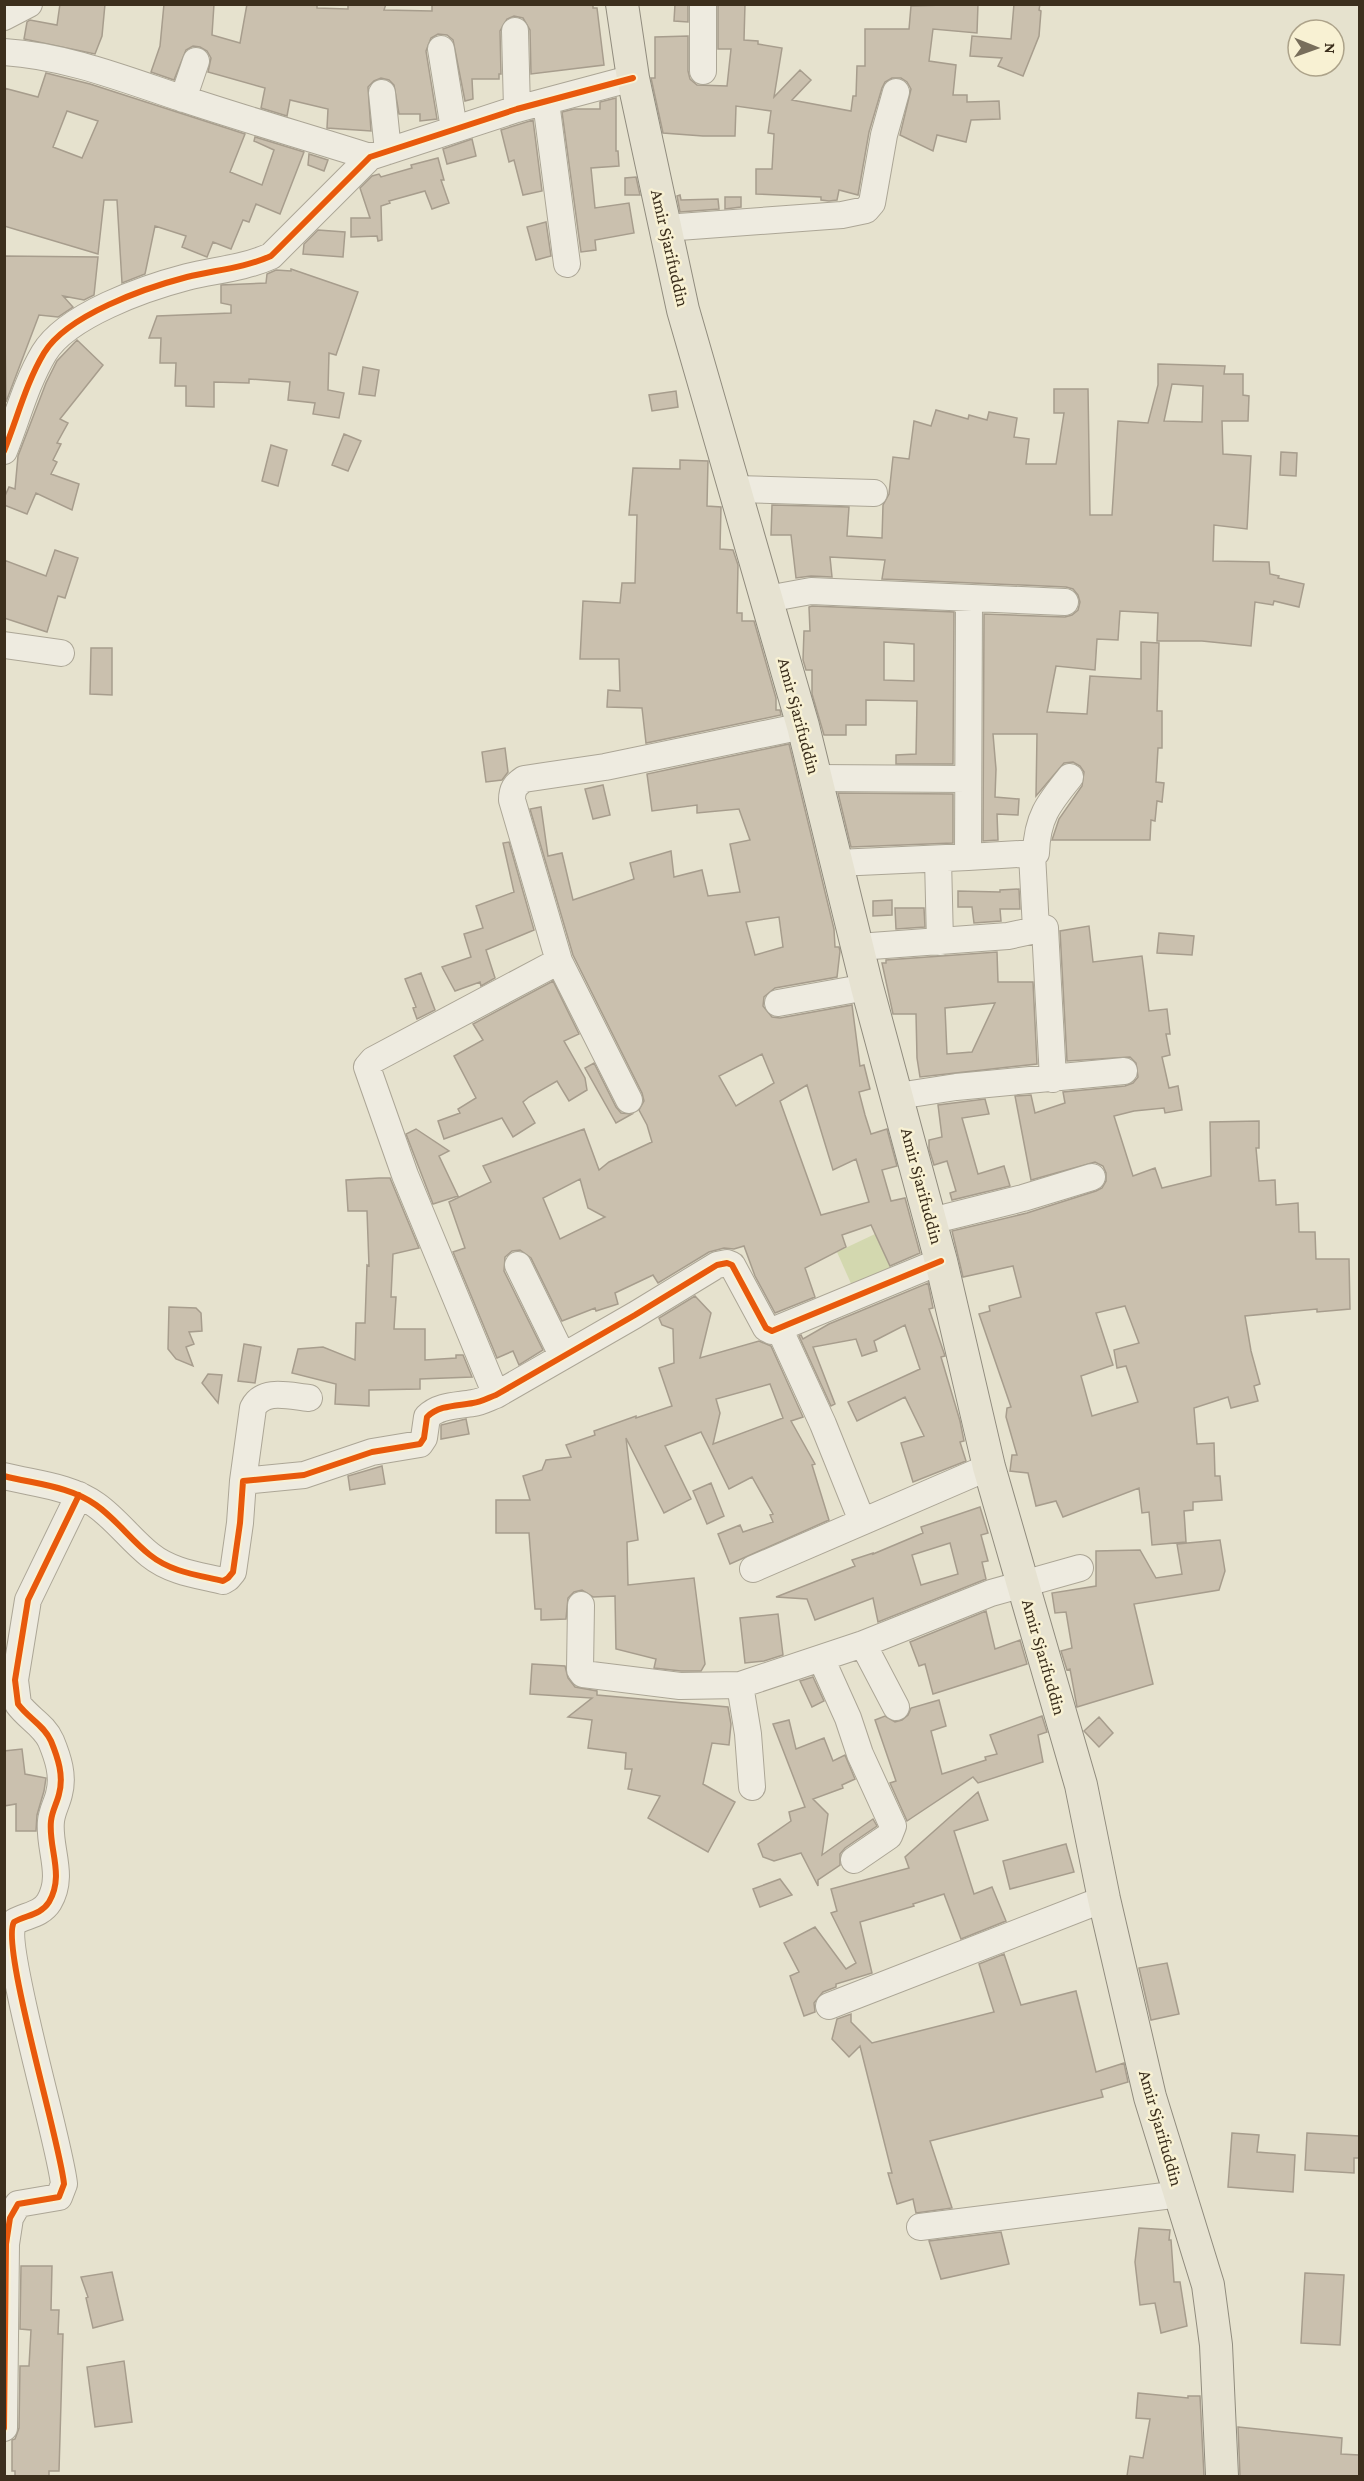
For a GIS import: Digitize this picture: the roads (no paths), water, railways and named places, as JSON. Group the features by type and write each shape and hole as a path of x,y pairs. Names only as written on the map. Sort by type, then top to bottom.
{"main road":[{"name":"Amir Sjarifuddin","path":"622,4 633,78 683,310 803,726 867,987 931,1221 989,1467 1081,1785 1104,1899 1150,2097 1208,2285 1216,2345 1222,2476"}],"street":[{"path":"4,17 29,4"},
{"path":"703,4 703,70"},
{"path":"515,31 517,109"},
{"path":"441,49 454,129"},
{"path":"4,52 67,62 98,70 183,99 379,154"},
{"path":"183,99 196,61"},
{"path":"4,451 35,371 45,352 62,333 111,306 147,291 187,278 250,265 271,256 379,154 517,109 633,78"},
{"path":"665,228 842,215 866,210 872,203 884,135 896,92"},
{"path":"379,154 382,93"},
{"path":"546,102 567,264"},
{"path":"736,489 874,493"},
{"path":"767,600 812,591 1065,602"},
{"path":"968,857 969,598"},
{"path":"4,645 61,653"},
{"path":"629,1100 559,961 512,800 512,790 524,779 605,767 803,726"},
{"path":"837,863 1036,853 1036,840 1042,813 1070,777"},
{"path":"816,778 967,779"},
{"path":"1032,854 1036,928"},
{"path":"938,859 940,942"},
{"path":"858,947 1008,936 1036,928 1045,928 1053,1079"},
{"path":"496,1395 405,1175 367,1067 372,1060 559,961"},
{"path":"778,1003 867,987"},
{"path":"898,1096 956,1087 1124,1071"},
{"path":"931,1221 1023,1198 1092,1177"},
{"path":"243,1481 304,1475 372,1452 412,1446 423,1441 427,1417 432,1412 439,1408 476,1402 496,1395 562,1355 635,1316 722,1263 732,1265 766,1328 772,1331 941,1261"},
{"path":"518,1265 562,1355"},
{"path":"779,1328 823,1424 862,1521"},
{"path":"4,1476 79,1495 98,1506 150,1556 172,1569 223,1581 233,1572 253,1408 256,1402 270,1395 309,1398"},
{"path":"753,1569 989,1467"},
{"path":"4,2428 5,2244 10,2218 15,2207 23,2203 54,2200 62,2194 64,2184 9,1957 11,1926 18,1920 39,1912 49,1901 52,1893 57,1871 51,1822 61,1783 60,1768 50,1738 43,1727 23,1711 16,1698 15,1680 28,1600 79,1495"},
{"path":"580,1605 580,1670 583,1674 680,1686 740,1685 863,1644 991,1593 1080,1568"},
{"path":"863,1644 896,1707"},
{"path":"821,1658 848,1718 860,1754 893,1826 889,1836 854,1860"},
{"path":"740,1685 748,1734 752,1787"},
{"path":"829,2006 1104,1899"},
{"path":"920,2227 1180,2194"}]}
